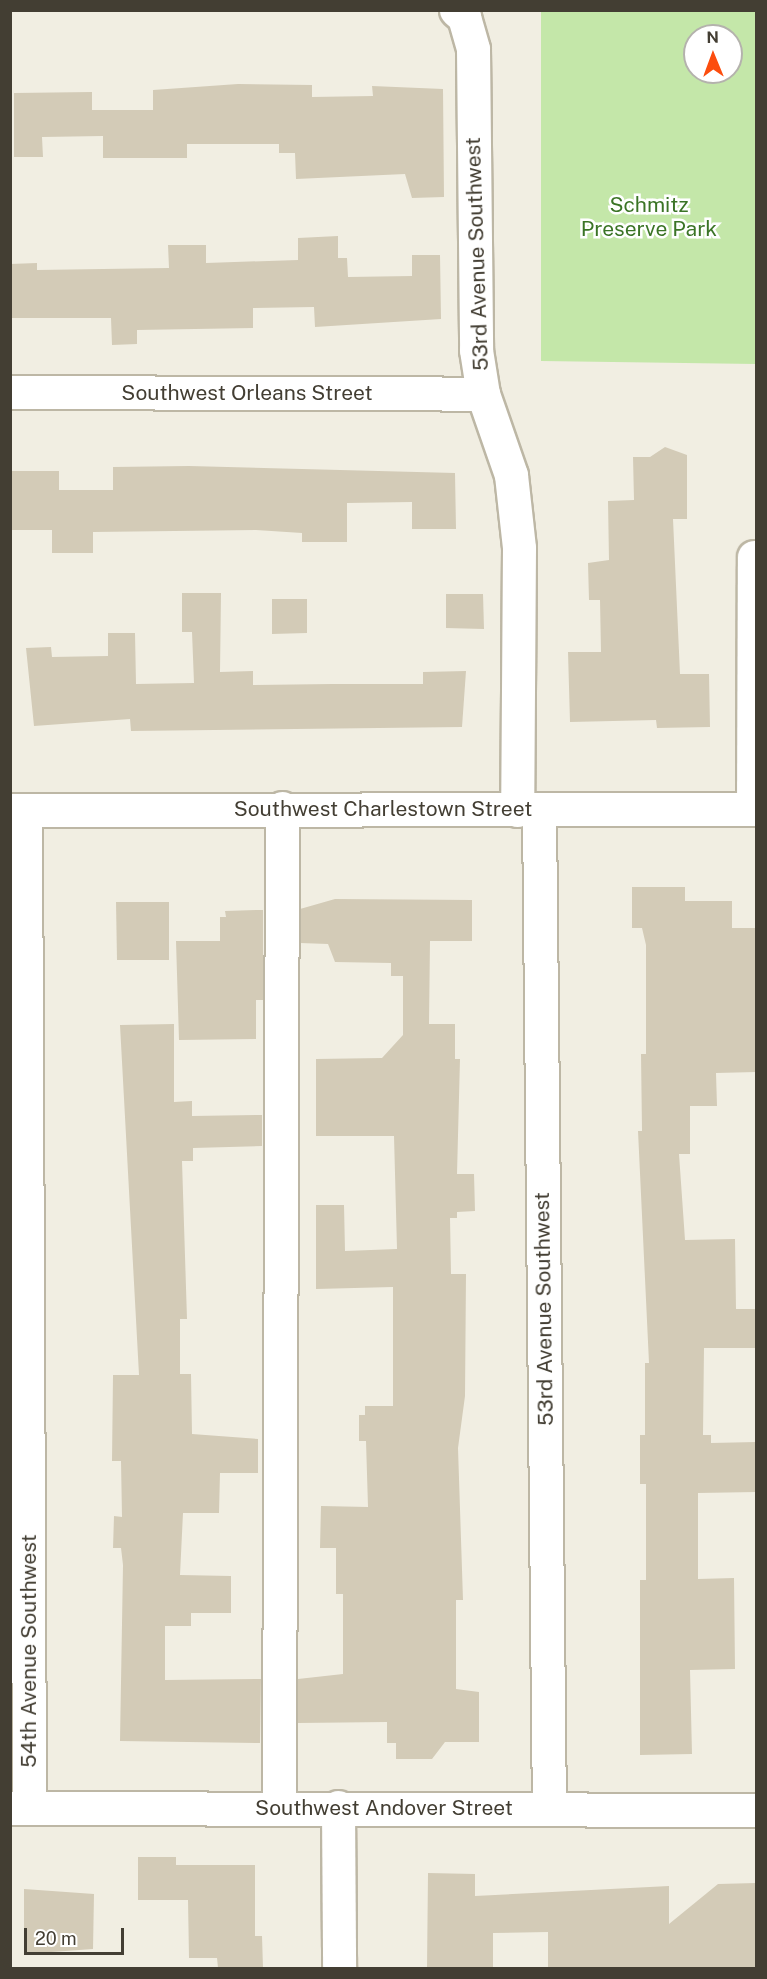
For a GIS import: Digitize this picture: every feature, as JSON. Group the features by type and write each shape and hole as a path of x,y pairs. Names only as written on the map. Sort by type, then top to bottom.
{"street":[{"name":"53rd Avenue Southwest","path":"460,14 473,49 476,350 483,394 511,475 519,548 528,810 549,1808"},
{"name":"Southwest Orleans Street","path":"10,392 483,394"},
{"path":"754,557 755,809"},
{"path":"279,1807 282,808"},
{"name":"Southwest Charlestown Street","path":"18,810 755,809"},
{"name":"54th Avenue Southwest","path":"18,810 20,1808"},
{"path":"338,1807 339,1968"},
{"name":"Southwest Andover Street","path":"20,1808 338,1807 756,1810"}],"green space":[{"name":"Schmitz Preserve Park","path":"541,11 756,11 756,364 541,361"}],"building":[{"path":"238,84 312,85 312,97 373,96 372,86 443,89 444,197 412,198 405,174 296,179 295,153 279,153 279,144 187,144 187,158 103,158 103,136 42,137 43,157 14,157 14,93 92,92 92,110 153,110 153,90"},
{"path":"338,236 338,258 347,258 348,277 412,276 412,255 440,255 441,319 315,327 314,307 253,308 253,328 137,330 137,344 112,345 111,318 10,318 10,264 37,263 37,270 169,268 168,245 206,245 206,263 298,260 298,238"},
{"path":"665,447 687,455 687,519 673,519 680,674 709,674 710,727 657,728 656,720 570,722 568,652 601,652 600,600 589,600 588,563 609,560 608,501 634,500 633,457 650,457"},
{"path":"189,466 455,473 456,529 412,529 412,502 347,503 347,542 302,542 302,533 256,530 93,532 93,553 52,553 52,530 10,530 10,471 59,471 59,490 113,490 113,467"},
{"path":"182,593 221,593 220,672 253,671 253,685 423,684 423,672 466,671 462,727 131,731 130,719 34,726 26,648 51,647 52,657 108,656 108,633 135,633 136,684 194,683 192,632 182,632"},
{"path":"446,594 483,594 484,629 446,628"},
{"path":"272,599 307,599 307,633 272,634"},
{"path":"632,887 685,887 685,901 732,901 732,928 756,928 756,1072 716,1073 717,1106 690,1106 690,1154 679,1154 685,1240 735,1239 736,1309 756,1309 756,1348 704,1348 703,1435 711,1435 711,1443 756,1442 756,1492 698,1493 698,1579 734,1578 735,1669 690,1670 692,1754 640,1755 640,1580 646,1580 646,1484 640,1484 640,1435 645,1435 645,1363 649,1363 638,1131 642,1131 641,1054 646,1054 646,945 642,928 632,928"},
{"path":"335,899 472,900 472,941 430,941 429,1024 455,1024 455,1059 460,1059 457,1174 474,1174 475,1211 457,1212 457,1218 450,1218 451,1274 466,1274 465,1396 458,1448 463,1600 456,1600 456,1689 479,1692 479,1742 445,1742 432,1759 396,1759 396,1743 387,1743 387,1722 298,1723 298,1679 343,1674 343,1594 336,1594 336,1548 320,1548 321,1506 368,1507 366,1441 359,1441 359,1415 365,1415 365,1406 393,1406 393,1287 316,1289 316,1205 344,1205 345,1251 397,1249 394,1136 316,1136 316,1059 382,1058 403,1035 403,976 391,976 391,963 335,962 328,944 300,943 300,909"},
{"path":"116,902 169,902 169,960 117,960"},
{"path":"263,910 263,1000 256,1000 256,1039 179,1040 176,941 220,941 220,917 226,917 225,911"},
{"path":"174,1024 174,1102 192,1101 192,1116 262,1115 262,1146 193,1148 193,1161 182,1161 187,1319 180,1319 180,1374 191,1374 192,1434 258,1439 258,1473 220,1473 219,1513 183,1513 180,1575 231,1576 231,1613 191,1613 191,1626 165,1626 165,1680 261,1679 260,1743 120,1741 123,1565 121,1548 113,1548 114,1516 122,1517 121,1461 112,1461 113,1375 139,1375 120,1025"},
{"path":"138,1857 176,1857 176,1865 255,1865 255,1936 262,1936 263,1968 218,1968 217,1958 189,1958 188,1900 138,1900"},
{"path":"428,1873 475,1874 475,1896 669,1886 669,1924 718,1884 756,1883 756,1968 548,1968 548,1932 493,1933 493,1968 427,1968"},
{"path":"24,1889 94,1894 93,1949 24,1954"}]}
